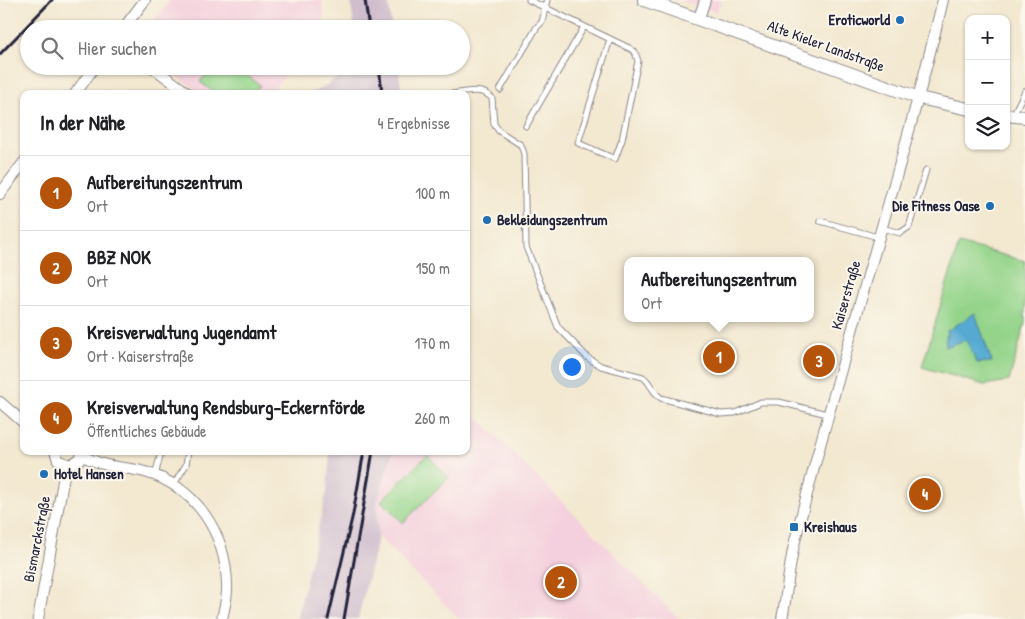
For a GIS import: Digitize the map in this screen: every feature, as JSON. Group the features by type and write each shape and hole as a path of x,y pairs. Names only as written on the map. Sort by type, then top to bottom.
{"street":[{"path":"130,20 145,0"},
{"name":"Alte Kieler Landstraße","path":"644,0 699,18 919,98 965,109"},
{"path":"699,18 705,0"},
{"name":"Kaiserstraße","path":"782,619 794,542 827,414 919,98 942,0"},
{"path":"78,90 89,75"},
{"path":"164,75 184,90"},
{"path":"0,194 20,167"},
{"path":"0,402 20,420"},
{"path":"56,455 58,460 66,465 74,464 82,455"},
{"path":"85,455 103,464 155,476 174,484 194,500 212,524 221,546 228,587 222,619"},
{"name":"Bismarckstraße","path":"38,619 66,465"}],"lane":[{"path":"530,0 631,49 635,52 638,61 622,140 614,159 578,143 610,39"},
{"path":"500,90 542,22 547,0"},
{"path":"526,126 584,27"},
{"path":"1015,116 1025,90"},
{"path":"470,92 482,91 492,98 494,124 498,131 521,145 524,154 526,247 558,327 588,358 600,366 644,376 654,393 660,398 721,414 735,413 761,402 779,402 827,414"},
{"path":"820,221 880,232 900,233 909,227 926,170"},
{"path":"174,484 186,465 187,455"},
{"path":"155,476 160,456"}],"shaded area":[{"path":"170,0 322,0 324,20 154,20"},
{"path":"351,0 388,0 391,20 353,20"},
{"path":"679,0 721,0 717,12"},
{"path":"176,75 286,75 273,90 196,90"},
{"path":"343,75 399,75 401,90 318,90"},
{"path":"470,410 679,619 459,619 378,536 377,503 392,455 470,455"},
{"path":"330,455 392,455 377,503 378,536 358,619 297,619 327,491"}],"green space":[{"path":"205,75 246,75 260,85 256,90 211,90 200,82"},
{"path":"959,243 1025,261 1025,323 1009,381 984,385 922,367"},
{"path":"427,455 449,477 403,523 381,501"}],"water":[{"path":"975,313 992,362 977,363 966,340 945,347 947,331"}],"railway":[{"path":"33,20 52,0"},
{"path":"365,0 368,20"},
{"path":"0,54 20,33"},
{"path":"380,75 382,90"},
{"path":"328,619 353,514 363,455"},
{"path":"344,619 372,455"}],"place":[{"name":"Eroticworld","path":"900,20"},
{"name":"Die Fitness Oase","path":"990,206"},
{"name":"Bekleidungszentrum","path":"487,220"},
{"name":"Aufbereitungszentrum","path":"719,357"},
{"name":"Kreisverwaltung Jugendamt","path":"819,361"},
{"name":"Hotel Hansen","path":"44,474"},
{"name":"Kreisverwaltung Rendsburg-Eckernförde","path":"925,494"},
{"name":"Kreishaus","path":"794,527"},
{"name":"BBZ NOK","path":"561,582"}]}
